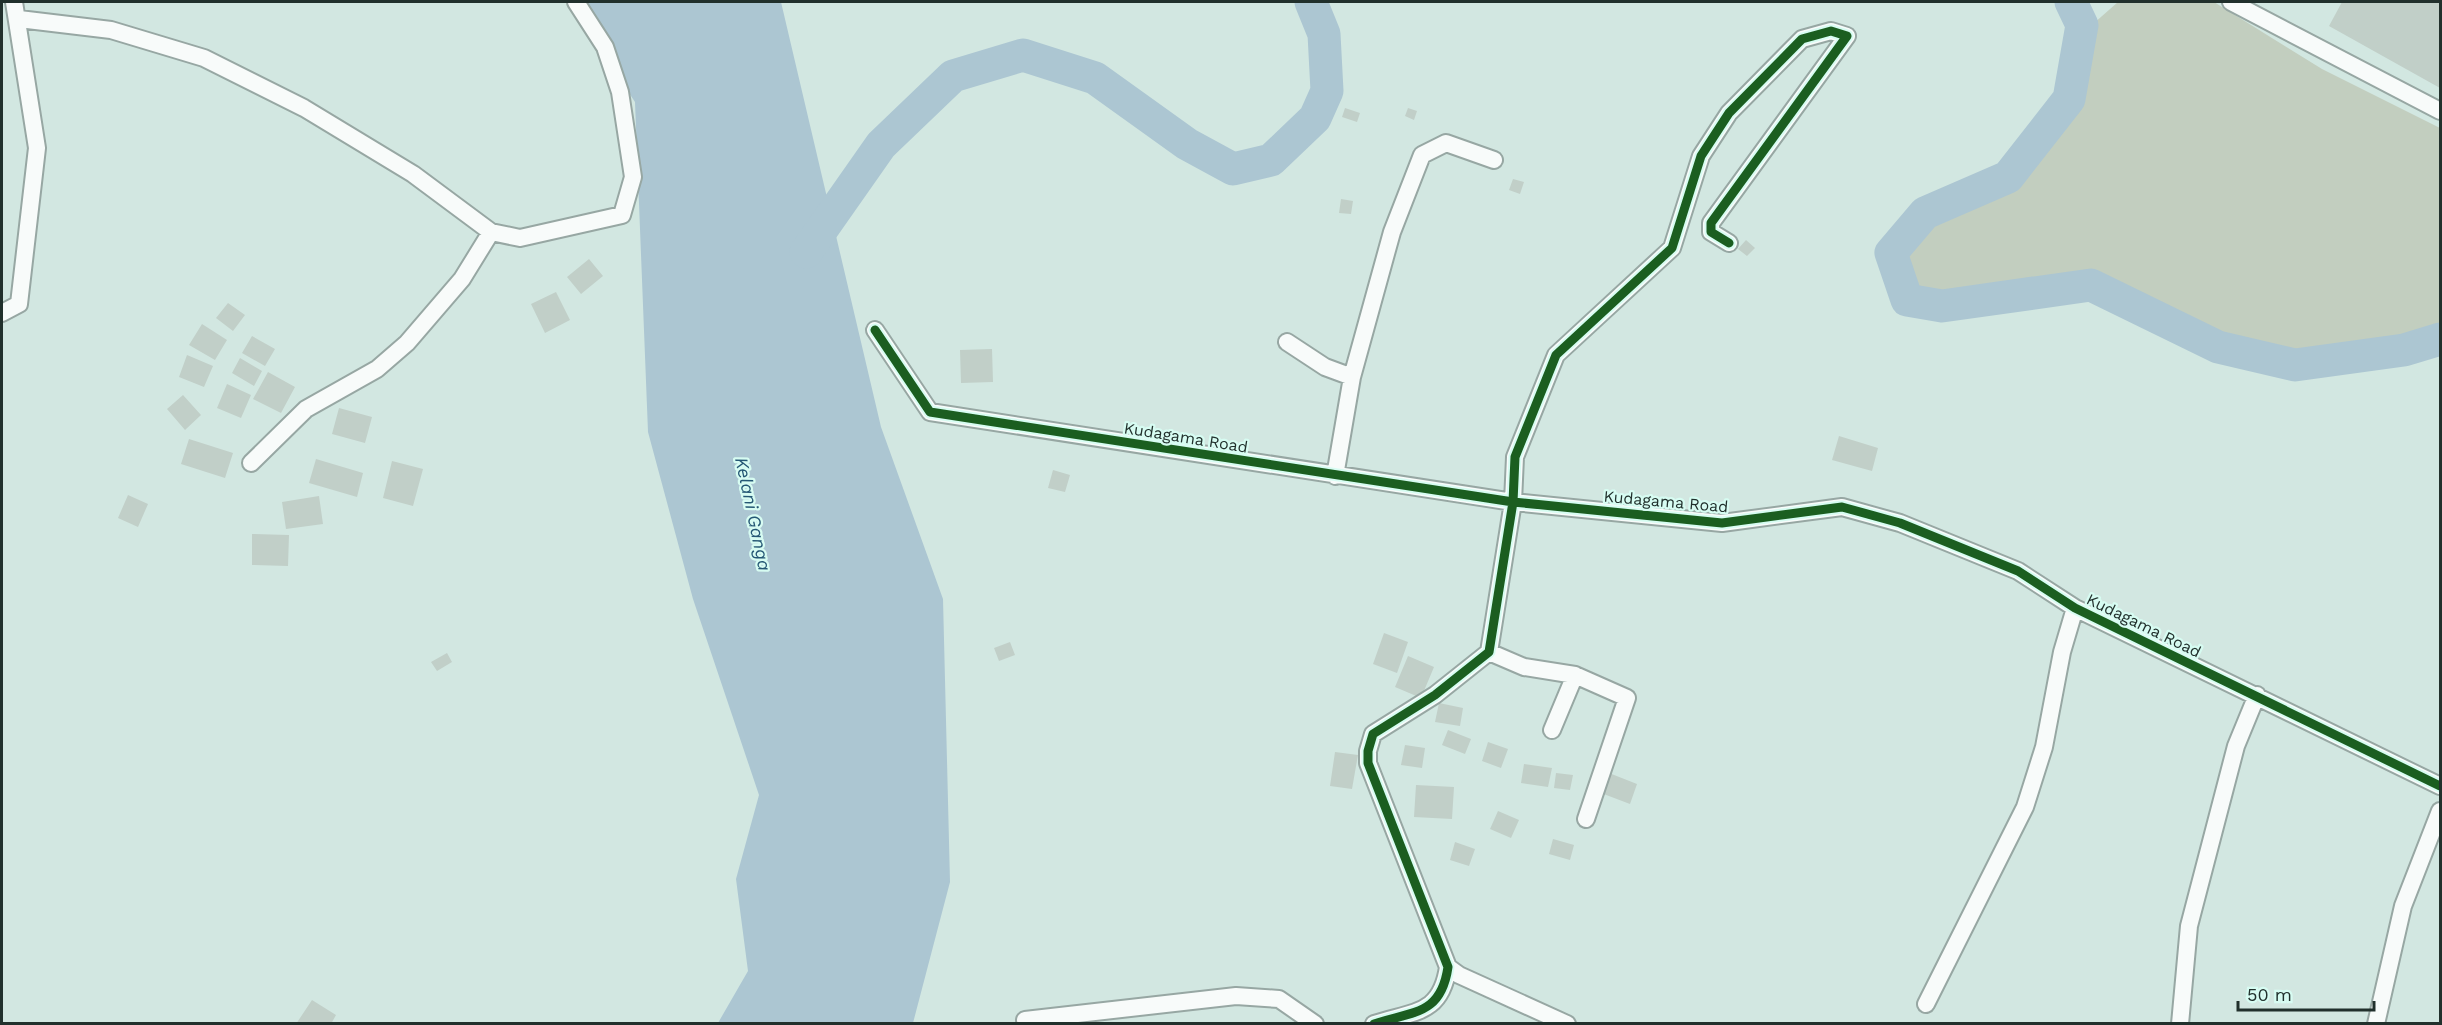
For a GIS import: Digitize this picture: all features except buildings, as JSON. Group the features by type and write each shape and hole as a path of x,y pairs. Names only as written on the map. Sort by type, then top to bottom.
{"street":[{"path":"2,313 19,304 37,148 19,19 14,2"},
{"path":"19,19 111,30 204,57 304,108 413,174 491,232 520,238 622,215 633,177 620,92 605,47 576,2"},
{"path":"2231,2 2440,111"},
{"path":"1374,1023 1431,1006 1445,988 1448,967 1368,764 1368,751 1373,734 1435,695 1489,652 1513,502 1515,457 1556,356 1671,248 1701,156 1729,113 1802,39 1831,31 1847,36 1711,224 1711,232 1729,243"},
{"path":"1335,476 1352,377 1392,232 1422,155 1446,143 1494,160"},
{"path":"251,463 306,409 377,369 407,344 462,279 491,232"},
{"name":"Kudagama Road","path":"875,330 930,412 1513,502 1722,523 1842,507 1900,523 2018,571 2075,608 2440,786"},
{"path":"1287,342 1324,367 1352,377"},
{"path":"1926,1004 2025,807 2044,747 2062,652 2075,608"},
{"path":"1489,652 1524,667 1575,675 1627,698 1586,819"},
{"path":"1552,730 1575,675"},
{"path":"2180,1023 2189,926 2236,746 2257,696"},
{"path":"2376,1023 2403,906 2440,811"},
{"path":"1448,967 1459,975 1567,1023"},
{"path":"1025,1020 1236,996 1279,999 1315,1023"}],"green space":[{"path":"2118,2 2214,2 2322,69 2440,128 2440,327 2402,339 2295,354 2222,336 2093,274 1942,295 1915,290 1904,256 1932,222 2015,186 2079,103 2093,24"}],"water":[{"name":"Kelani Ganga","path":"569,2 781,2 881,427 943,599 950,882 913,1023 718,1023 748,971 736,879 759,795 693,599 648,432 635,102"}],"waterway":[{"path":"806,252 881,145 953,76 1023,55 1095,78 1187,144 1233,169 1271,160 1315,118 1327,91 1324,34 1311,2"},
{"path":"2071,2 2082,25 2069,99 2008,177 1925,213 1891,253 1907,300 1942,306 2091,285 2218,347 2295,365 2404,350 2440,339"}],"cycle path":[{"path":"1374,1024 1413,1013 1432,1003 1444,983 1448,967 1368,763 1368,751 1373,734 1435,695 1489,652 1513,502 1515,457 1556,355 1672,248 1701,156 1729,113 1802,39 1831,31 1847,36 1711,223 1711,232 1729,243"},
{"path":"875,330 930,412 1513,502 1722,523 1842,507 1900,523 2018,571 2075,608 2440,786"}]}
